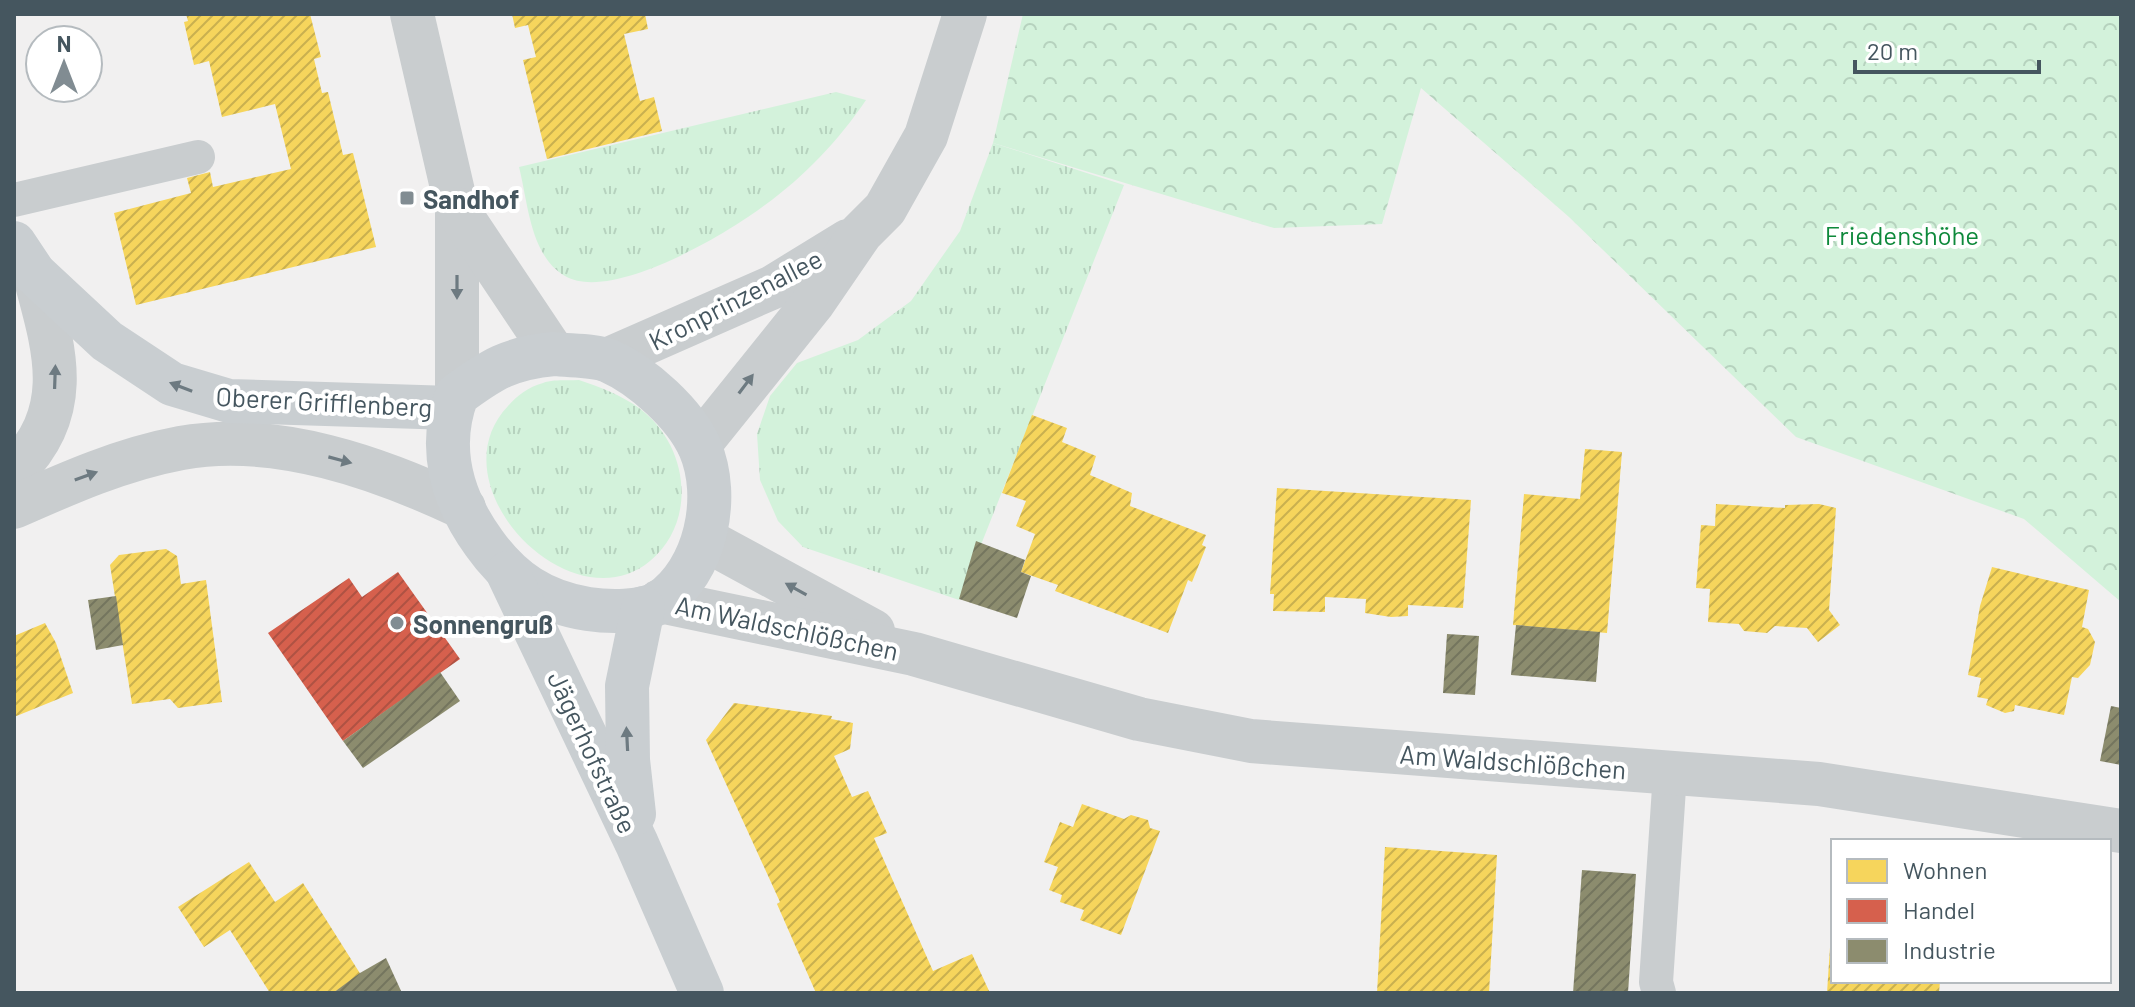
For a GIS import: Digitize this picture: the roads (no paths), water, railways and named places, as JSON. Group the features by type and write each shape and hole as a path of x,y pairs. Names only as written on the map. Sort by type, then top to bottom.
{"main road":[{"name":"Oberer Grifflenberg","path":"24,258 129,357 172,384 198,393 229,401 454,401"},
{"path":"554,354 607,360 658,395 699,445 708,485 709,516 704,539 683,579 652,605 594,610 560,604 537,594 508,573 484,543 464,508 448,463 454,401 491,370 518,357 554,354"},
{"name":"Jägerhofstraße","path":"508,573 637,844 702,993"},
{"name":"Jägerhofstraße","path":"637,844 626,721 627,686 652,605"}],"street":[{"path":"412,14 457,209 454,401"},
{"name":"Kronprinzenallee","path":"699,445 813,303 861,233 885,209 926,136 965,14"},
{"path":"457,209 554,354"},
{"name":"Kronprinzenallee","path":"607,360 773,287 861,233"},
{"path":"14,471 43,436 55,388 53,344 24,258"},
{"path":"14,507 75,479 144,457 184,448 239,446 303,451 342,460 405,480 464,508"},
{"name":"Am Waldschlößchen","path":"704,539 914,654"},
{"name":"Am Waldschlößchen","path":"652,605 914,654 1194,733 1251,741 1819,784 2121,831"}],"lane":[{"path":"14,200 198,157"},
{"path":"1659,993 1656,982 1670,773"}],"place":[{"name":"Sandhof","path":"407,198"},
{"name":"Sonnengruß","path":"397,623"}],"park label":[{"name":"Friedenshöhe","path":"1902,234"}]}
